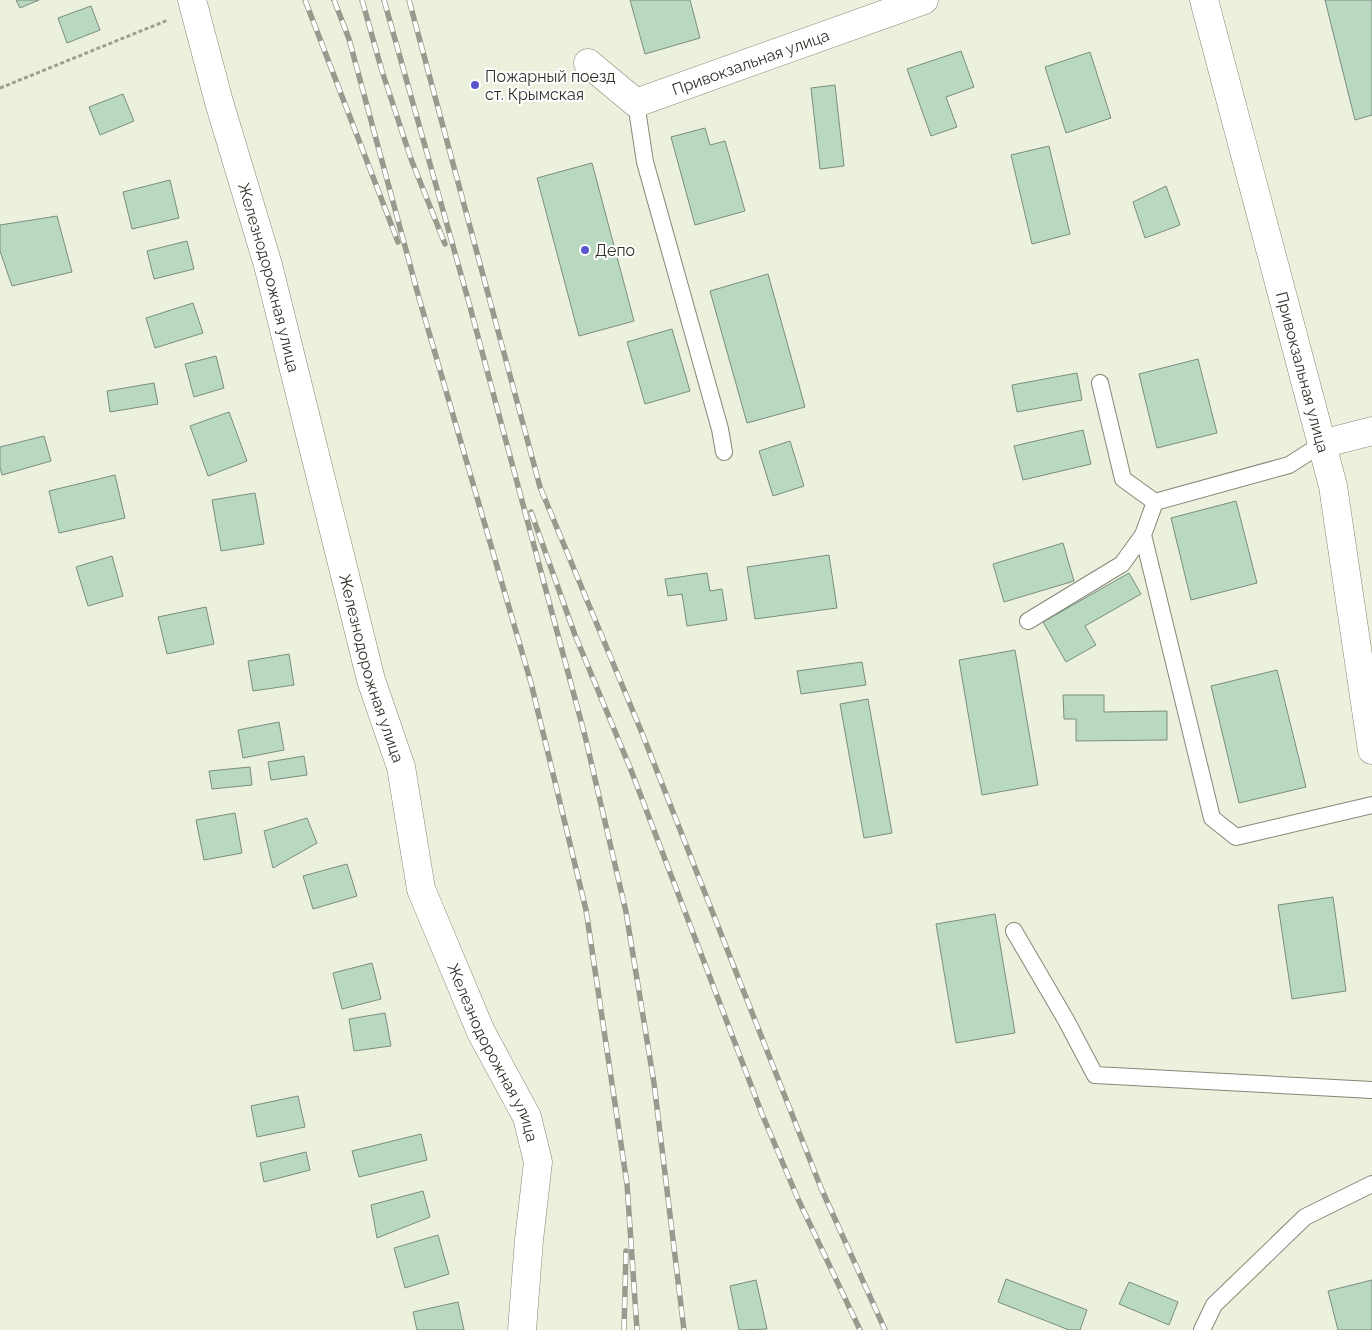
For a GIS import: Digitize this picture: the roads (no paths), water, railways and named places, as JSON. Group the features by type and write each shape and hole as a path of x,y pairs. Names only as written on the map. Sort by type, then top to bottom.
{"street":[{"name":"Привокзальная улица","path":"636,103 924,0"},
{"name":"Привокзальная улица","path":"1204,0 1333,486 1372,750"},
{"name":"Железнодорожная улица","path":"193,5 219,102 268,265 371,680 402,767 420,889 481,1032 527,1117 538,1162 529,1240 522,1330"},
{"path":"588,63 636,103"},
{"path":"1322,444 1372,431"}],"lane":[{"path":"636,103 644,162 720,429 724,452"},
{"path":"1100,384 1123,479 1155,502"},
{"path":"1155,502 1289,465 1322,444"},
{"path":"1028,621 1122,564 1143,535 1155,502"},
{"path":"1143,535 1212,818 1236,837 1372,805"},
{"path":"1014,931 1066,1020 1095,1075 1372,1090"},
{"path":"1202,1330 1214,1305 1305,1217 1372,1184"}],"railway":[{"path":"305,0 398,242"},
{"path":"334,0 349,39 419,298 531,683 586,910 627,1184 637,1330"},
{"path":"362,0 382,71 411,159 445,244"},
{"path":"384,0 469,303 585,736 626,912 654,1083 684,1330"},
{"path":"409,0 540,487 642,733 821,1188 885,1330"},
{"path":"531,512 575,635 631,770 762,1114 798,1199 860,1330"},
{"path":"624,1330 626,1251"}],"place":[{"name":"Пожарный поезд ст. Крымская","path":"475,85"},
{"name":"Депо","path":"585,250"}]}
